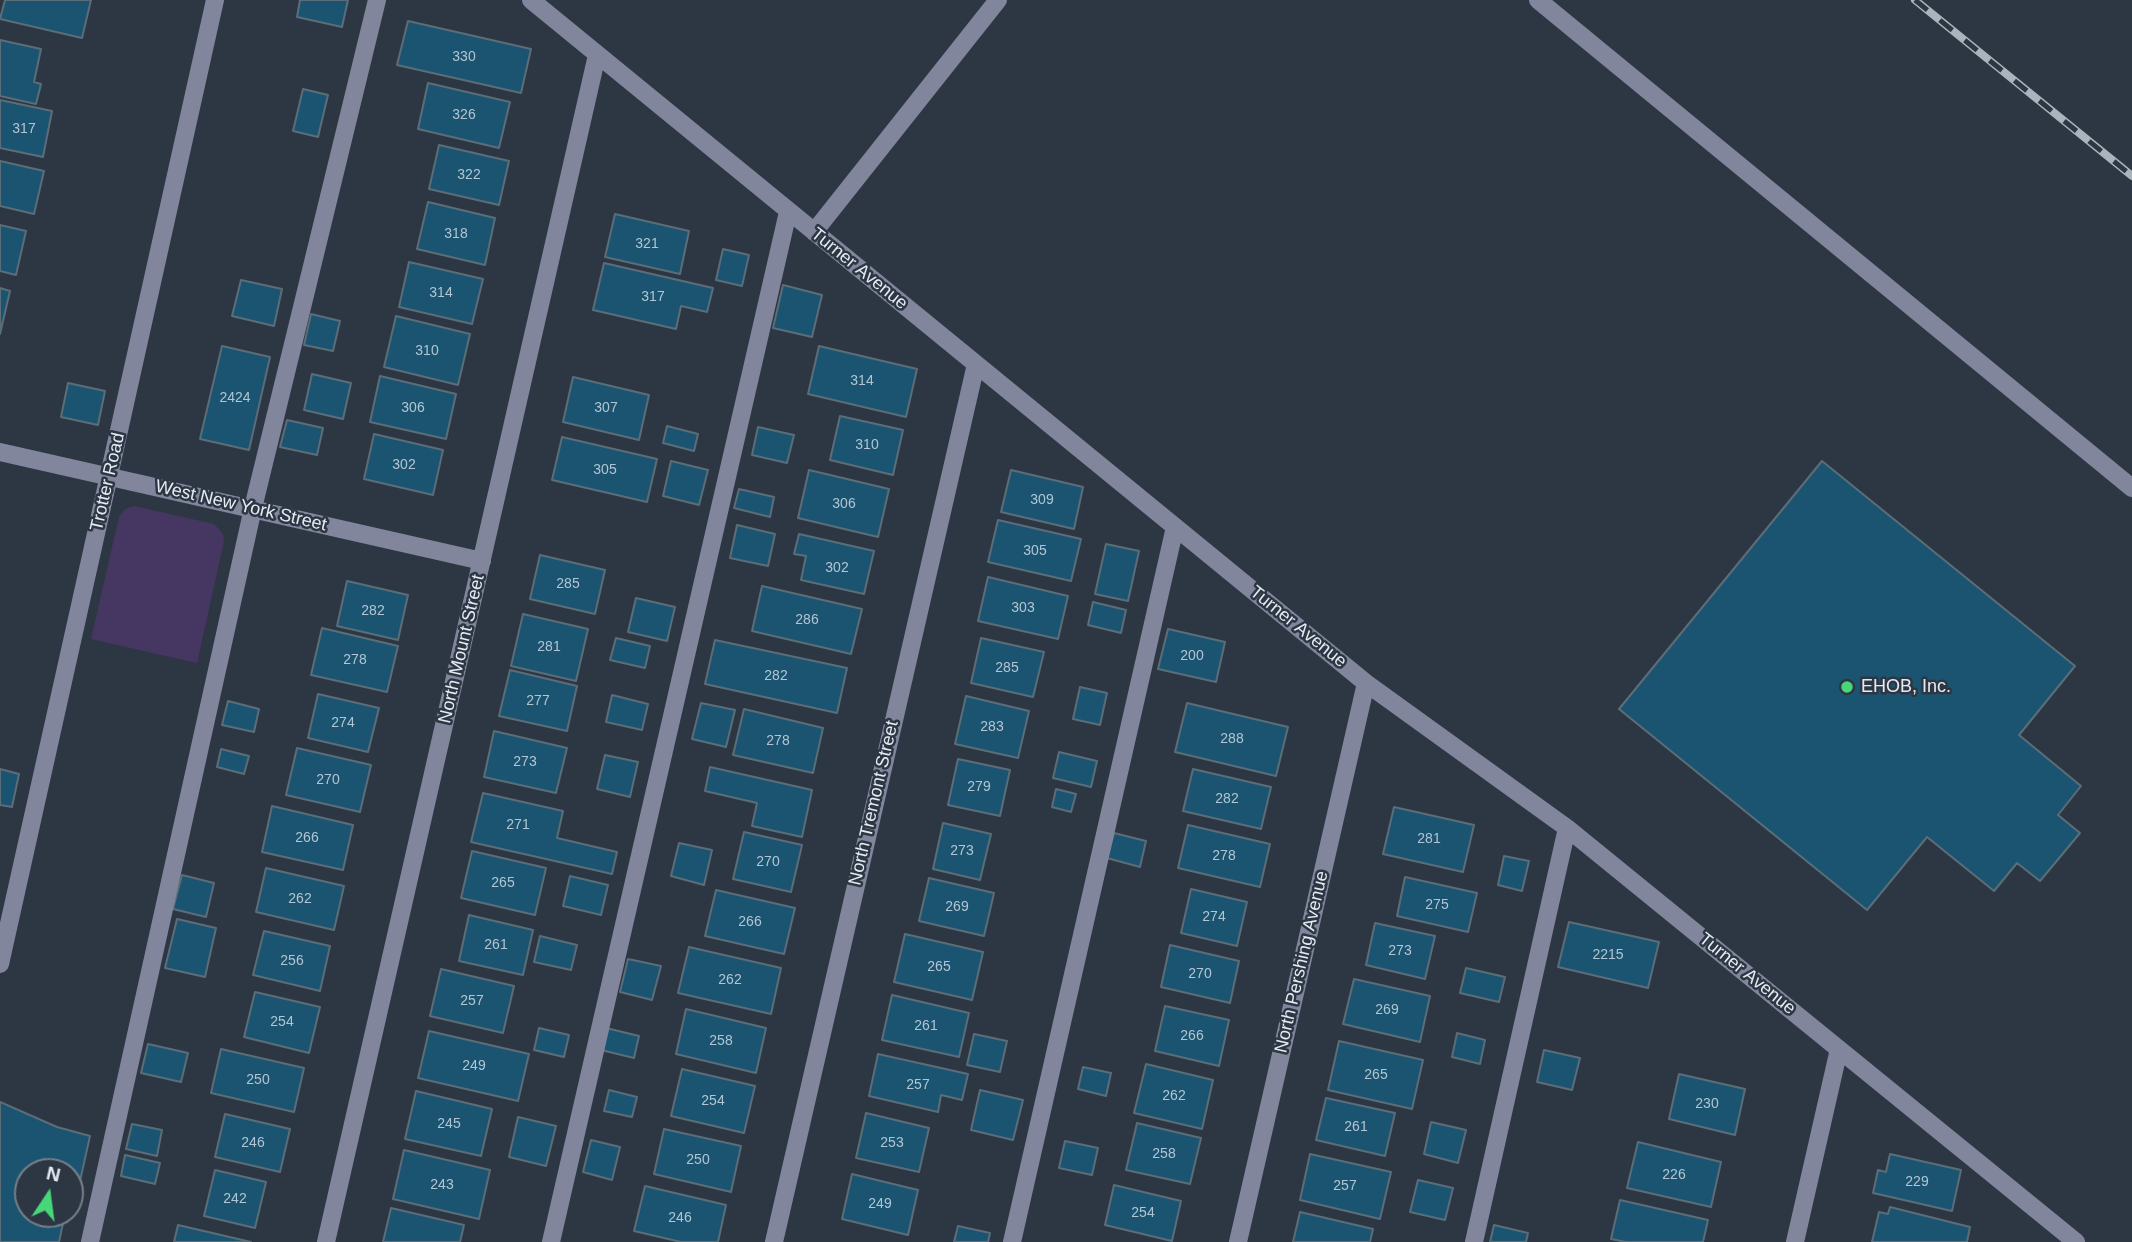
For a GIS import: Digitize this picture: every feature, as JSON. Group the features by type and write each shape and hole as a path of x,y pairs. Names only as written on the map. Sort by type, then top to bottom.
{"street":[{"name":"Trotter Road","path":"0,964 215,0"},
{"path":"90,1242 253,508 377,0"},
{"name":"Turner Avenue","path":"530,0 1366,683 1567,828 2076,1242"},
{"path":"814,232 998,0"},
{"path":"1538,0 2132,488"},
{"name":"North Mount Street","path":"326,1242 597,55"},
{"path":"551,1242 788,212"},
{"name":"North Tremont Street","path":"774,1242 976,364"},
{"name":"West New York Street","path":"0,452 482,561"},
{"path":"1012,1242 1175,527"},
{"name":"North Pershing Avenue","path":"1238,1242 1366,683"},
{"path":"1474,1242 1567,828"},
{"path":"1796,1242 1839,1049"}],"shaded area":[{"path":"134,506 214,524 223,534 224,541 197,663 91,639 119,517 125,509"}],"building":[{"path":"5,0 91,0 82,38 0,19"},
{"path":"300,0 348,0 342,27 297,17"},
{"path":"408,21 531,49 521,93 397,65"},
{"path":"0,40 41,49 34,82 41,84 36,104 0,96"},
{"path":"428,83 510,102 499,148 418,129"},
{"path":"303,89 328,95 318,137 293,131"},
{"path":"0,100 52,111 43,157 0,148"},
{"path":"439,145 509,161 499,205 429,189"},
{"path":"0,161 44,171 34,214 0,206"},
{"path":"428,202 495,218 485,265 417,249"},
{"path":"615,214 689,231 680,274 605,257"},
{"path":"0,225 26,231 16,275 0,271"},
{"path":"723,249 749,255 742,286 716,280"},
{"path":"409,262 483,279 472,324 399,307"},
{"path":"604,263 713,288 707,312 681,306 676,329 593,310"},
{"path":"241,280 282,289 274,326 232,316"},
{"path":"783,285 822,295 812,337 773,328"},
{"path":"0,288 10,291 0,334"},
{"path":"311,314 340,321 333,351 304,345"},
{"path":"396,316 470,334 458,385 384,367"},
{"path":"222,346 270,357 249,450 200,439"},
{"path":"819,346 917,369 906,417 808,394"},
{"path":"312,374 351,383 343,419 304,410"},
{"path":"380,376 456,394 446,439 370,422"},
{"path":"573,377 649,395 639,440 563,422"},
{"path":"68,383 105,391 98,425 61,417"},
{"path":"840,416 903,430 893,475 830,460"},
{"path":"287,420 323,428 317,455 280,447"},
{"path":"667,426 698,434 694,451 663,443"},
{"path":"758,427 794,435 787,463 752,455"},
{"path":"374,434 443,450 433,495 364,479"},
{"path":"562,437 657,459 647,502 552,480"},
{"path":"671,461 708,470 699,505 663,496"},
{"name":"EHOB, Inc.","path":"1822,461 2075,666 2019,735 2081,786 2058,815 2080,833 2040,881 2017,863 1994,891 1927,837 1867,910 1619,709"},
{"path":"809,470 889,489 878,537 798,518"},
{"path":"1011,470 1083,487 1074,529 1001,512"},
{"path":"739,489 774,497 770,517 734,508"},
{"path":"998,520 1081,539 1071,581 988,562"},
{"path":"737,525 775,534 768,566 730,558"},
{"path":"799,534 874,551 864,594 801,580 806,556 794,554"},
{"path":"1106,544 1139,551 1128,601 1095,594"},
{"path":"540,555 605,570 595,614 530,599"},
{"path":"988,577 1068,596 1058,639 978,621"},
{"path":"347,581 408,595 398,640 337,626"},
{"path":"762,586 862,609 851,654 752,631"},
{"path":"636,598 675,607 667,641 628,632"},
{"path":"1093,602 1126,610 1121,633 1088,625"},
{"path":"523,614 588,629 576,681 511,666"},
{"path":"322,628 398,646 387,692 311,675"},
{"path":"1168,629 1225,642 1216,682 1158,669"},
{"path":"616,638 650,646 645,668 610,660"},
{"path":"981,638 1044,652 1033,697 971,683"},
{"path":"715,640 847,668 837,713 705,684"},
{"path":"510,670 577,686 567,731 499,716"},
{"path":"1080,687 1107,693 1100,725 1073,719"},
{"path":"318,694 379,708 368,752 308,738"},
{"path":"612,695 648,704 642,730 606,722"},
{"path":"966,696 1029,711 1018,758 955,744"},
{"path":"228,701 259,709 254,732 222,725"},
{"path":"701,703 735,710 726,747 692,739"},
{"path":"1187,703 1288,727 1276,776 1175,752"},
{"path":"744,709 823,728 813,773 733,755"},
{"path":"494,731 567,748 556,793 484,777"},
{"path":"297,748 371,765 360,812 286,795"},
{"path":"221,749 249,756 244,774 217,767"},
{"path":"1059,752 1097,761 1091,787 1053,778"},
{"path":"605,755 638,762 630,797 597,789"},
{"path":"958,759 1010,770 1000,816 948,805"},
{"path":"710,767 812,790 802,837 752,826 757,803 705,791"},
{"path":"0,769 19,774 12,807 0,805"},
{"path":"1193,769 1271,787 1261,829 1183,811"},
{"path":"1056,789 1076,794 1071,812 1052,807"},
{"path":"483,793 563,811 557,838 617,852 612,874 471,842"},
{"path":"272,806 353,825 343,870 262,852"},
{"path":"1394,807 1474,825 1463,872 1383,854"},
{"path":"943,823 991,834 980,880 933,869"},
{"path":"1188,825 1270,844 1260,887 1178,868"},
{"path":"744,832 802,845 791,892 733,879"},
{"path":"1114,833 1146,841 1140,867 1107,858"},
{"path":"679,843 712,850 704,885 671,876"},
{"path":"472,851 546,868 535,915 461,898"},
{"path":"1504,856 1529,861 1522,891 1498,885"},
{"path":"266,868 344,886 334,930 256,912"},
{"path":"182,875 214,883 206,917 173,909"},
{"path":"570,876 608,885 601,915 563,906"},
{"path":"1405,877 1477,893 1468,932 1397,916"},
{"path":"929,878 994,893 984,936 919,921"},
{"path":"1191,889 1247,902 1237,946 1181,933"},
{"path":"716,890 795,908 784,954 705,936"},
{"path":"469,915 533,930 523,975 459,961"},
{"path":"177,919 216,928 205,977 165,968"},
{"path":"1569,922 1659,942 1648,988 1558,967"},
{"path":"1375,923 1435,936 1425,979 1366,965"},
{"path":"264,931 330,946 320,991 253,975"},
{"path":"905,934 983,952 972,1000 894,982"},
{"path":"540,936 577,945 571,970 534,962"},
{"path":"1170,945 1239,961 1230,1003 1161,987"},
{"path":"689,947 781,968 771,1014 678,993"},
{"path":"628,959 661,966 652,1000 620,992"},
{"path":"1466,968 1505,977 1499,1002 1460,993"},
{"path":"441,969 514,986 503,1033 430,1016"},
{"path":"1354,979 1430,996 1420,1042 1343,1024"},
{"path":"255,992 320,1007 309,1053 244,1037"},
{"path":"892,995 969,1013 959,1057 882,1040"},
{"path":"1165,1006 1229,1020 1219,1066 1155,1051"},
{"path":"686,1009 766,1028 756,1073 676,1054"},
{"path":"539,1028 569,1035 564,1057 534,1050"},
{"path":"606,1028 639,1036 634,1058 601,1050"},
{"path":"429,1031 529,1054 518,1101 418,1078"},
{"path":"1457,1033 1485,1040 1480,1064 1452,1057"},
{"path":"974,1034 1007,1041 1000,1072 967,1065"},
{"path":"1339,1041 1423,1060 1412,1109 1328,1090"},
{"path":"148,1044 188,1053 181,1082 141,1073"},
{"path":"221,1049 304,1068 294,1112 211,1093"},
{"path":"1544,1050 1580,1058 1572,1090 1537,1082"},
{"path":"878,1054 968,1074 962,1100 941,1095 938,1112 869,1096"},
{"path":"1146,1064 1213,1080 1202,1129 1134,1113"},
{"path":"1083,1067 1111,1073 1106,1096 1078,1089"},
{"path":"682,1069 755,1086 744,1133 671,1116"},
{"path":"1679,1074 1745,1089 1735,1135 1669,1119"},
{"path":"609,1090 637,1097 632,1117 604,1111"},
{"path":"980,1090 1023,1100 1013,1140 971,1130"},
{"path":"416,1091 492,1109 481,1156 405,1139"},
{"path":"1326,1098 1395,1113 1385,1156 1316,1140"},
{"path":"0,1102 57,1127 90,1136 84,1163 84,1158 14,1158 14,1228 62,1228 59,1242 0,1242"},
{"path":"866,1113 929,1128 919,1172 856,1158"},
{"path":"225,1114 290,1129 280,1172 215,1157"},
{"path":"518,1117 556,1126 546,1166 509,1157"},
{"path":"1431,1122 1466,1130 1458,1163 1424,1154"},
{"path":"1137,1123 1201,1138 1190,1184 1126,1170"},
{"path":"132,1124 162,1130 157,1156 126,1149"},
{"path":"664,1129 741,1146 731,1192 654,1174"},
{"path":"591,1140 620,1147 612,1180 583,1172"},
{"path":"1065,1141 1098,1148 1092,1175 1059,1168"},
{"path":"1638,1142 1721,1162 1711,1207 1627,1188"},
{"path":"404,1150 490,1170 479,1219 393,1199"},
{"path":"1310,1154 1391,1172 1380,1219 1300,1200"},
{"path":"1890,1154 1961,1170 1952,1211 1873,1193 1878,1170 1886,1172"},
{"path":"125,1155 160,1163 155,1184 121,1176"},
{"path":"215,1170 266,1182 255,1228 204,1216"},
{"path":"852,1174 918,1190 908,1235 842,1219"},
{"path":"1418,1180 1453,1188 1445,1220 1410,1212"},
{"path":"1114,1185 1181,1201 1172,1241 1105,1225"},
{"path":"645,1186 726,1205 718,1242 681,1242 634,1231"},
{"path":"1620,1200 1708,1220 1703,1242 1626,1242 1611,1239"},
{"path":"1890,1207 1970,1227 1967,1242 1872,1242 1879,1212 1888,1214"},
{"path":"391,1208 464,1225 460,1242 383,1242"},
{"path":"1300,1212 1373,1229 1370,1242 1293,1242"},
{"path":"178,1225 251,1242 174,1242"},
{"path":"1494,1225 1528,1233 1526,1242 1490,1242"},
{"path":"958,1226 990,1233 988,1242 954,1242"}],"railway":[{"path":"1915,0 2132,176"}],"place":[{"name":"EHOB, Inc.","path":"1847,687"}]}
